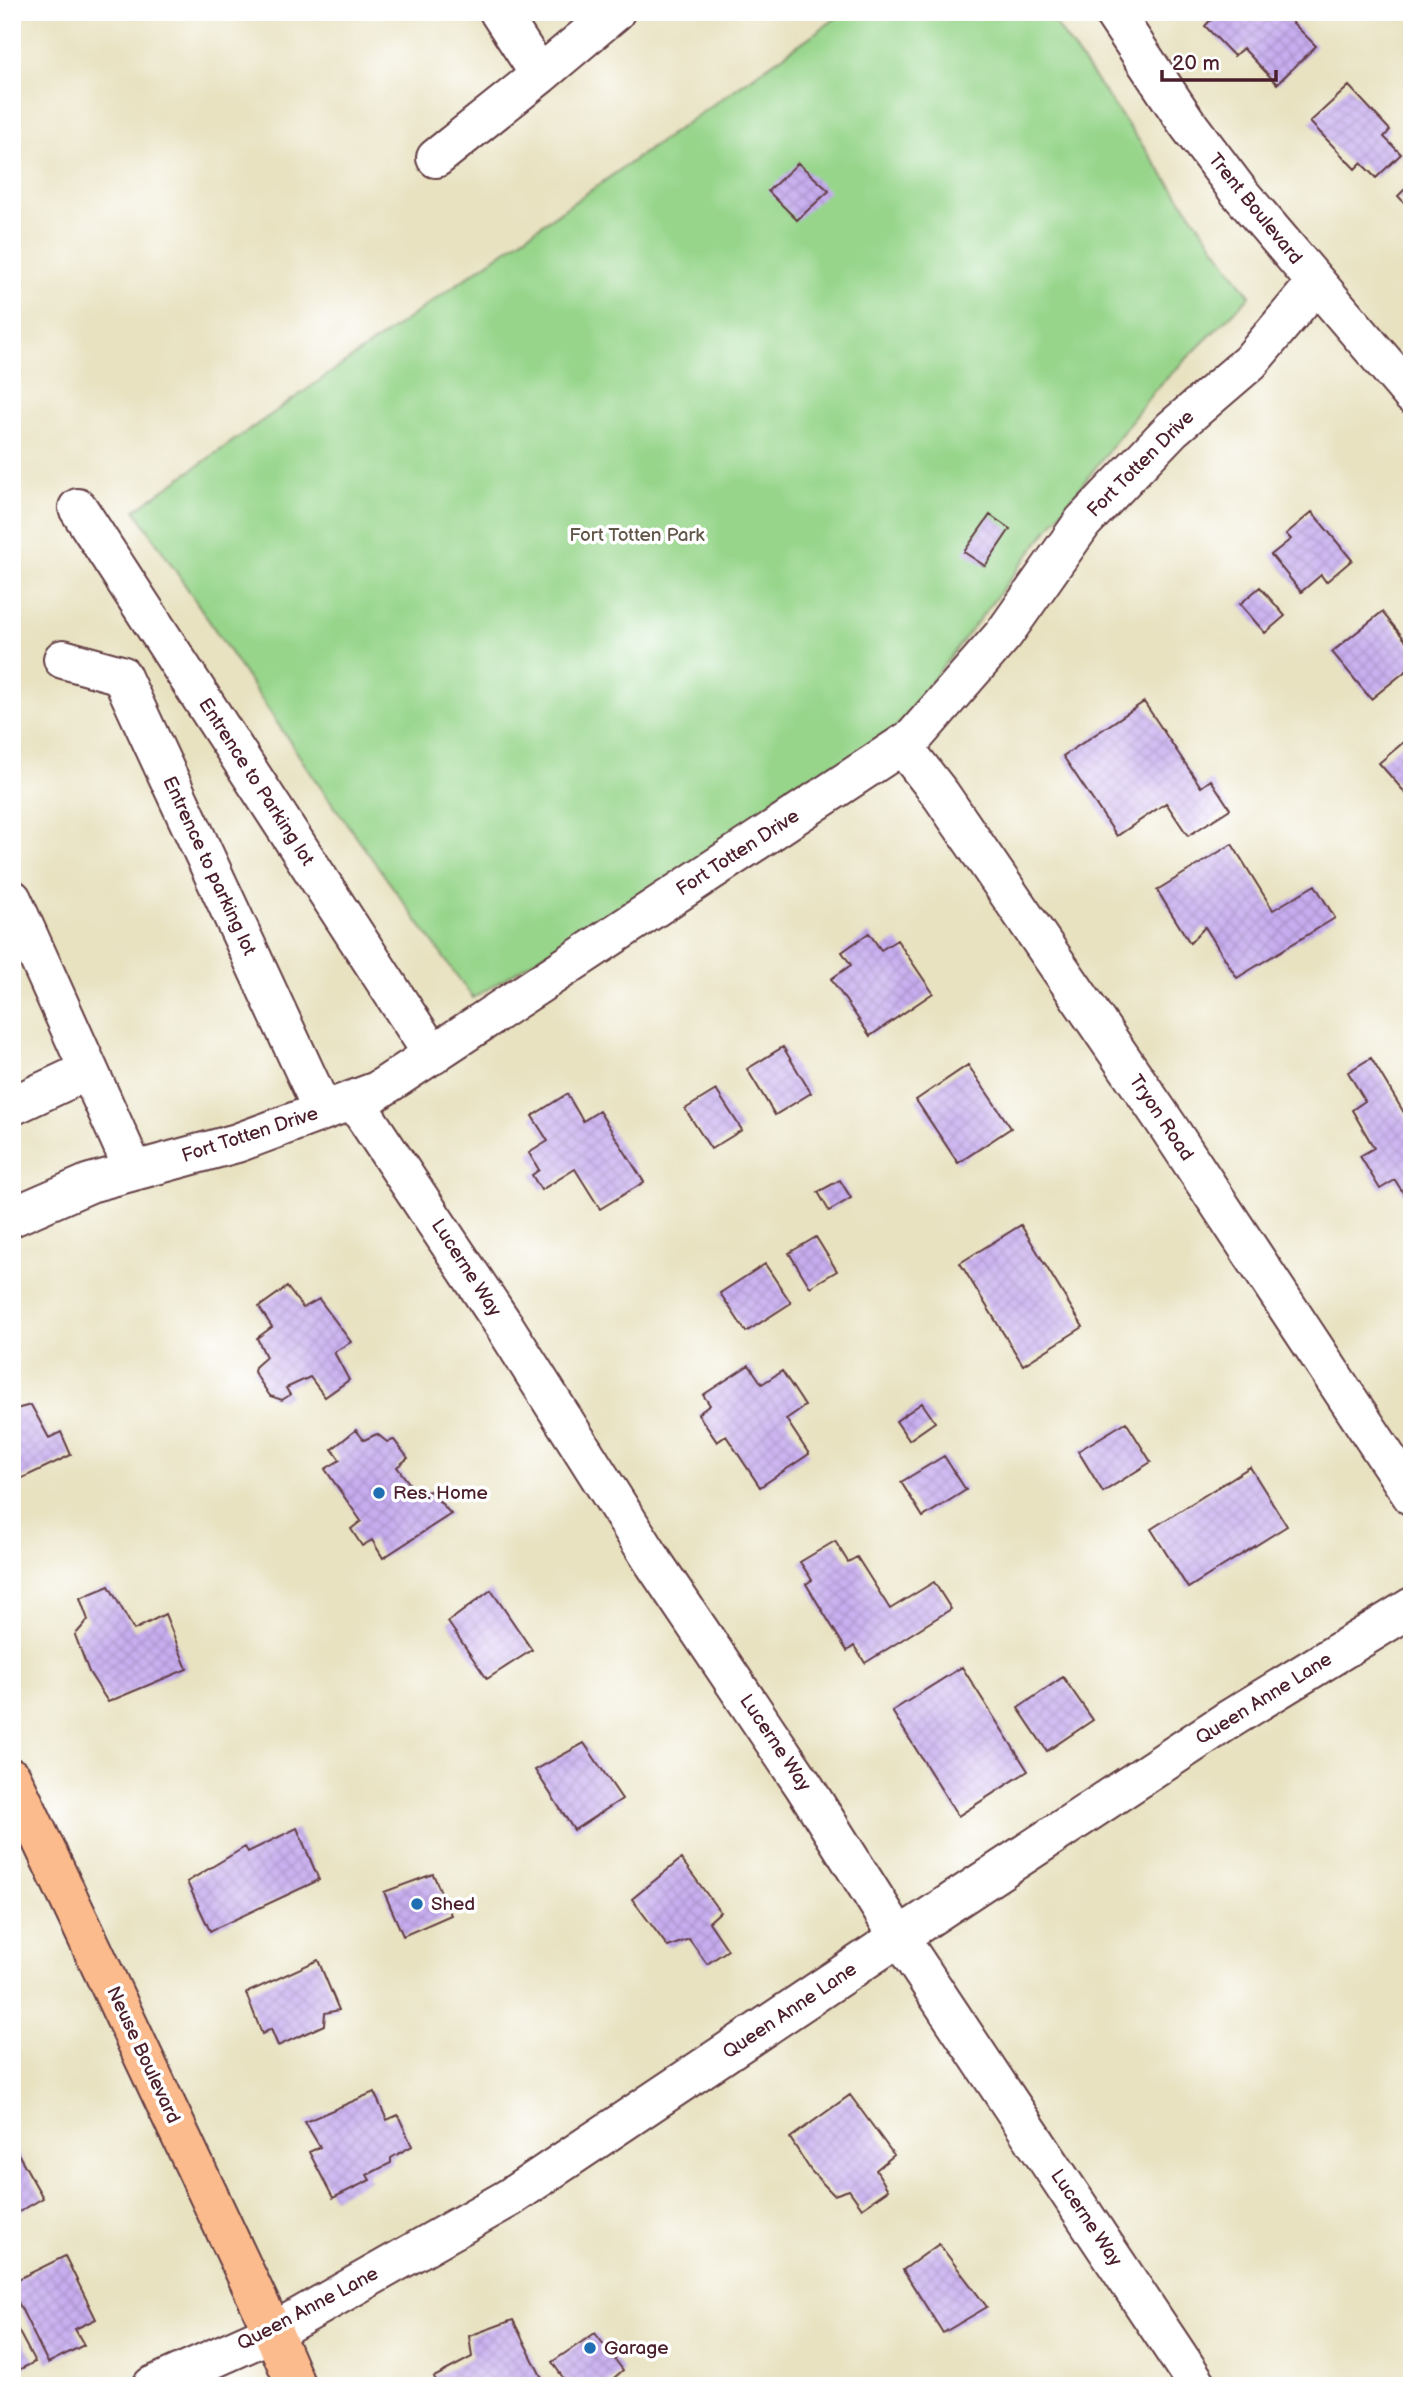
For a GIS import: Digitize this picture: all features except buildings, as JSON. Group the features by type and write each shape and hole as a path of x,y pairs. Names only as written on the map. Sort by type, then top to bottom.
{"main road":[{"name":"Neuse Boulevard","path":"12,1778 296,2386"},
{"name":"Neuse Boulevard","path":"273,2332 302,2386"}],"street":[{"path":"499,12 540,75"},
{"path":"436,158 615,12"},
{"name":"Trent Boulevard","path":"1113,12 1194,133 1239,192 1412,395"},
{"name":"Fort Totten Drive","path":"12,1217 90,1184 237,1143 377,1091 914,737 1004,634 1083,522 1172,429 1250,362 1316,283"},
{"name":"Entrence to Parking lot","path":"78,508 433,1055"},
{"name":"Entrence to parking lot","path":"63,659 121,675 339,1105"},
{"name":"Tryon Road","path":"902,745 941,795 1167,1125 1412,1496"},
{"path":"12,899 134,1171"},
{"path":"12,1106 87,1071"},
{"name":"Lucerne Way","path":"339,1105 505,1327 654,1563 804,1786 899,1937 1198,2386"},
{"name":"Queen Anne Lane","path":"152,2386 273,2332 509,2198 1226,1722 1412,1607"}],"green space":[{"name":"Fort Totten Park","path":"845,12 1047,12 1250,296 1154,391 896,728 797,799 473,998 316,781 135,510"}],"place":[{"name":"Res. Home","path":"379,1493"},
{"name":"Shed","path":"417,1904"},
{"name":"Garage","path":"590,2348"}]}
